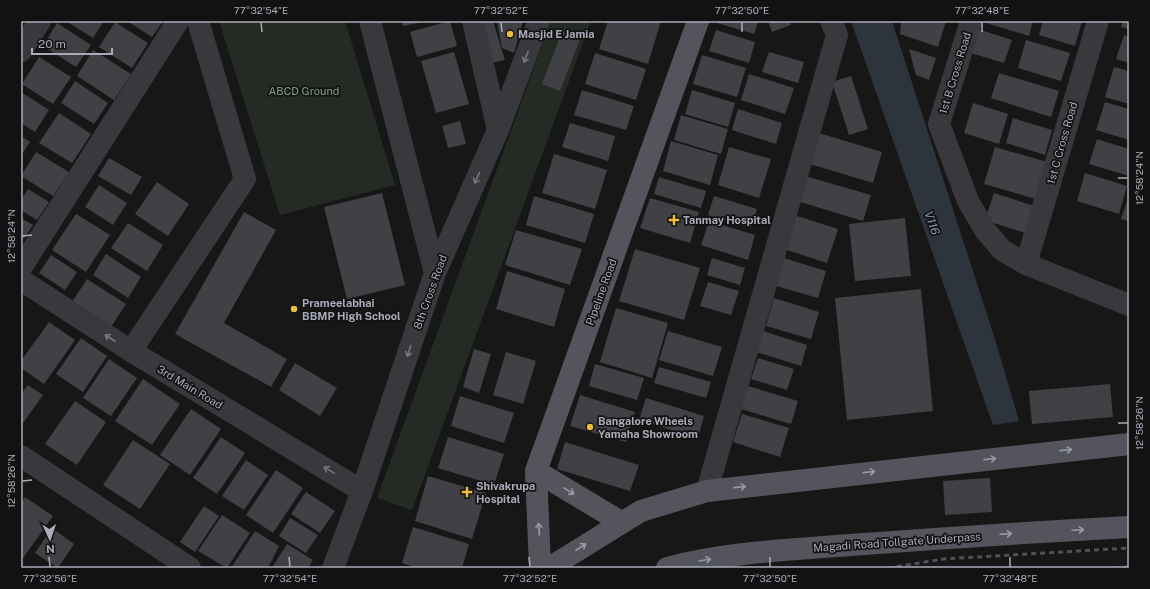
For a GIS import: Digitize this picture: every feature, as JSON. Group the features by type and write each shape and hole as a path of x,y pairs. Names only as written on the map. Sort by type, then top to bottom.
{"main road":[{"name":"Pipeline Road","path":"540,568 536,471 698,21"},
{"path":"549,568 641,511 707,490 1129,444"},
{"path":"536,471 621,522"},
{"name":"Magadi Road Tollgate Underpass","path":"667,568 686,563 742,554 972,536 1129,528"}],"street":[{"path":"21,51 40,21"},
{"path":"21,268 178,21"},
{"path":"131,352 245,179 198,21"},
{"path":"370,21 435,272"},
{"path":"473,21 498,130"},
{"name":"8th Cross Road","path":"333,568 362,490 435,272 498,130 540,21"},
{"path":"707,490 836,35 831,21"},
{"name":"1st B Cross Road","path":"971,21 939,124 968,201 985,230 1002,250 1026,264"},
{"name":"1st C Cross Road","path":"1026,264 1098,21"},
{"path":"1026,264 1129,305"},
{"name":"3rd Main Road","path":"21,280 131,352 362,490"},
{"path":"21,456 190,568"}],"green space":[{"name":"ABCD Ground","path":"219,21 345,21 395,185 280,215"},
{"path":"551,21 591,21 412,510 377,498"}],"water":[{"name":"V116","path":"851,21 892,21 995,339 1019,421 993,425"}],"building":[{"path":"66,21 104,21 93,38"},
{"path":"127,21 163,21 152,37"},
{"path":"402,21 423,21 423,22 403,26"},
{"path":"450,21 457,46 417,57 410,32"},
{"path":"478,21 493,21 505,60 490,63"},
{"name":"Masjid E Jamia","path":"497,21 523,21 514,53 502,48"},
{"path":"608,21 661,21 648,64 599,49"},
{"path":"717,21 758,22 754,34 717,23"},
{"path":"768,21 790,21 791,25 772,32"},
{"path":"901,21 946,21 938,47 900,34"},
{"path":"980,21 1033,21 1029,36"},
{"path":"1043,21 1082,21 1075,46 1039,35"},
{"path":"1123,21 1129,21 1129,29 1121,27"},
{"path":"115,22 148,43 132,68 99,47"},
{"path":"57,23 91,45 76,67 43,46"},
{"path":"978,29 1012,40 1004,63 971,53"},
{"path":"716,30 755,42 749,63 709,51"},
{"path":"562,32 580,39 560,91 542,84"},
{"path":"1124,35 1129,37 1129,63 1116,59"},
{"path":"1026,40 1070,53 1061,81 1018,68"},
{"path":"909,49 936,58 929,80 916,75"},
{"path":"93,50 131,74 114,100 77,76"},
{"path":"454,52 469,104 436,113 421,61"},
{"path":"769,52 804,62 798,83 762,72"},
{"path":"595,53 646,69 636,100 585,84"},
{"path":"702,55 746,68 737,97 693,84"},
{"path":"39,57 71,77 53,104 22,84"},
{"path":"1114,67 1129,71 1129,104 1105,97"},
{"path":"999,73 1059,91 1051,117 991,98"},
{"path":"749,74 794,88 785,114 741,100"},
{"path":"851,76 868,129 849,135 832,82"},
{"path":"75,81 108,103 94,124 61,103"},
{"path":"582,90 634,106 626,130 574,115"},
{"path":"692,90 735,103 728,127 685,114"},
{"path":"21,92 49,110 35,132 21,123"},
{"path":"1105,102 1129,109 1129,140 1096,130"},
{"path":"973,103 1008,114 999,144 964,133"},
{"path":"738,109 782,123 776,144 732,130"},
{"path":"59,113 91,134 72,163 39,143"},
{"path":"681,115 728,129 721,154 674,140"},
{"path":"1013,118 1052,130 1045,155 1006,143"},
{"path":"460,121 466,144 448,148 442,126"},
{"path":"570,123 615,136 608,161 562,147"},
{"path":"819,133 882,152 873,183 810,164"},
{"path":"21,136 30,142 21,156"},
{"path":"1097,139 1129,149 1129,176 1089,164"},
{"path":"671,141 718,155 710,185 663,171"},
{"path":"729,147 771,159 759,198 718,185"},
{"path":"995,147 1047,162 1036,199 984,184"},
{"path":"36,152 69,172 53,196 21,176"},
{"path":"554,154 607,170 595,209 542,193"},
{"path":"109,158 142,177 131,195 98,176"},
{"path":"1085,173 1127,186 1119,214 1077,201"},
{"path":"805,176 871,195 863,221 797,201"},
{"path":"659,177 706,191 701,208 654,194"},
{"path":"157,182 189,204 168,236 135,214"},
{"path":"99,185 127,203 113,225 85,207"},
{"path":"28,189 49,202 37,220 21,210 21,200"},
{"path":"382,193 405,285 347,299 324,207"},
{"path":"994,193 1034,206 1025,233 985,220"},
{"path":"1129,195 1129,221 1121,219"},
{"path":"534,196 594,214 585,243 526,225"},
{"path":"714,196 757,209 751,228 708,215"},
{"path":"650,198 699,212 690,243 640,228"},
{"path":"244,212 276,230 224,323 287,359 271,387 175,334"},
{"path":"76,214 110,235 86,272 52,250"},
{"path":"794,215 838,229 827,263 784,249"},
{"path":"21,218 33,225 24,239 21,237"},
{"path":"905,218 911,276 855,281 849,224"},
{"path":"709,221 755,235 748,260 701,245"},
{"path":"128,223 163,245 147,271 111,248"},
{"path":"516,230 582,249 570,285 505,265"},
{"path":"635,249 700,268 684,320 619,301"},
{"path":"106,254 141,277 128,298 93,275"},
{"path":"51,255 77,272 65,290 39,273"},
{"path":"712,258 745,268 740,285 707,275"},
{"path":"784,258 826,271 818,298 776,286"},
{"path":"507,271 565,289 554,327 496,309"},
{"path":"87,279 126,304 111,327 72,302"},
{"path":"708,282 739,291 731,315 700,306"},
{"path":"921,289 933,411 847,420 835,298"},
{"path":"774,298 819,312 811,339 766,326"},
{"path":"616,308 668,323 652,378 600,362"},
{"path":"49,322 75,340 44,384 21,368 21,361"},
{"path":"668,331 722,347 713,376 659,360"},
{"path":"763,331 807,345 801,366 756,352"},
{"path":"81,338 107,356 83,392 56,374"},
{"path":"474,349 491,354 479,393 463,387"},
{"path":"506,352 536,361 523,404 493,395"},
{"path":"758,358 794,369 787,390 751,379"},
{"path":"109,359 137,378 111,416 83,398"},
{"path":"295,363 337,388 320,416 279,390"},
{"path":"595,364 644,378 637,400 589,386"},
{"path":"659,367 711,382 706,398 654,383"},
{"path":"143,379 180,404 152,445 115,421"},
{"path":"1110,384 1113,417 1032,424 1029,391"},
{"path":"28,385 43,395 21,426 21,394"},
{"path":"748,386 798,401 791,424 741,409"},
{"path":"580,395 635,412 626,442 570,426"},
{"path":"460,396 514,413 504,443 451,426"},
{"path":"646,398 704,416 698,438 639,420"},
{"path":"75,401 106,422 77,465 45,444"},
{"path":"191,409 221,429 190,475 160,455"},
{"path":"742,414 789,428 780,457 733,442"},
{"path":"221,437 245,453 217,494 193,478"},
{"path":"448,437 504,454 494,485 438,468"},
{"path":"133,440 170,464 140,509 103,485"},
{"path":"565,442 639,465 630,491 557,469"},
{"path":"246,460 268,475 244,510 222,496"},
{"path":"276,470 303,488 273,533 246,515"},
{"path":"428,476 486,493 472,539 415,521"},
{"path":"990,478 992,512 945,515 943,481"},
{"path":"306,492 335,511 320,533 291,514"},
{"path":"25,497 53,516 21,561 21,503"},
{"path":"204,506 219,516 195,552 180,542"},
{"path":"222,515 250,533 227,568 198,551"},
{"path":"290,518 318,535 306,553 279,536"},
{"path":"413,527 469,544 462,568 417,568 402,563"},
{"path":"52,528 74,544 58,568 35,553"},
{"path":"255,531 279,546 268,568 231,568"},
{"path":"287,544 313,560 308,568 277,568 273,566"}],"railway":[{"path":"888,568 944,559 1129,548"},
{"path":"1115,568 1129,567"}],"place":[{"name":"Masjid E Jamia","path":"510,34"},
{"name":"Tanmay Hospital","path":"674,220"},
{"name":"Prameelabhai BBMP High School","path":"294,309"},
{"name":"Bangalore Wheels Yamaha Showroom","path":"590,427"},
{"name":"Shivakrupa Hospital","path":"467,492"}]}
